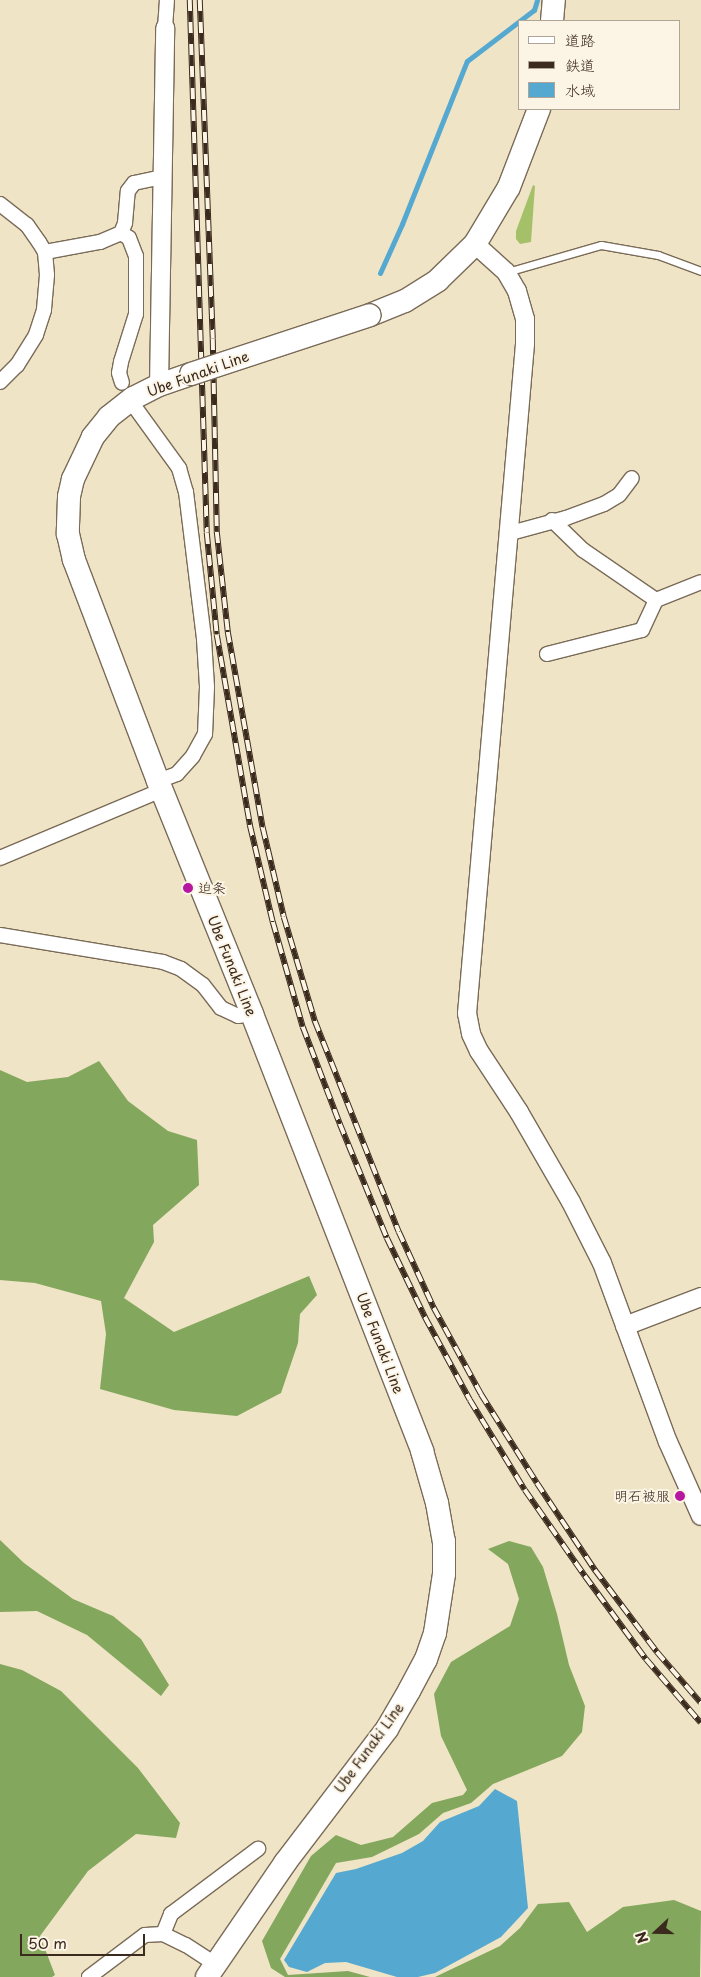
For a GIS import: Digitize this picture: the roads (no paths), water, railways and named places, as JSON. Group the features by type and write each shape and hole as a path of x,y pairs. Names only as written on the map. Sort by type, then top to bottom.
{"main road":[{"path":"552,20 554,0"},
{"name":"Ube Funaki Line","path":"211,1971 285,1864 387,1729 426,1660 435,1633 444,1574 444,1542 437,1503 422,1451 82,585 70,543 69,497 73,479 93,437 109,417 133,398 160,385 191,374 370,315 405,301 438,280 475,244 509,187 539,110"}],"street":[{"path":"160,385 167,0"},
{"path":"45,252 100,242 120,233 125,223 128,191 134,183 163,177"},
{"path":"0,204 27,225 45,252 47,275 44,310 36,335 17,366 0,382"},
{"path":"120,233 129,238 136,256 136,314 122,362 120,373 122,383"},
{"path":"475,244 506,272 517,291 525,319 525,344 507,534 467,1013 471,1034 479,1051 519,1112 576,1211 602,1263 668,1442 701,1516"},
{"path":"0,858 160,786 177,774 193,756 205,734 207,687 204,639 186,492 179,468 137,410"},
{"path":"507,534 552,520 566,518 604,504 618,495 632,478"},
{"path":"552,520 583,550 656,600"},
{"path":"547,654 642,630 656,600 701,582"},
{"path":"0,935 163,962 181,969 203,985 221,1008 238,1016 252,1014"},
{"path":"625,1326 701,1297"},
{"path":"163,1934 171,1914 258,1849"},
{"path":"89,1977 145,1935 163,1934 186,1945 211,1971"}],"lane":[{"path":"506,272 601,245 658,255 701,271"}],"water":[{"path":"495,1789 517,1801 528,1908 501,1937 435,1973 418,1977 397,1977 346,1962 325,1963 307,1972 289,1967 284,1960 336,1873 356,1869 402,1853 423,1841 440,1822 479,1806"}],"waterway":[{"path":"521,20 534,10 537,0"},
{"path":"380,273 402,224 467,61 518,22"}],"railway":[{"path":"190,0 207,533 217,635 250,825 273,922 303,1027 340,1124 387,1238 425,1317 470,1400 525,1490 585,1576 646,1659 701,1723"},
{"path":"200,0 213,339 217,532 228,632 263,828 284,917 315,1021 399,1232 434,1308 481,1394 595,1570 657,1652 701,1703"}],"place":[{"name":"迫条","path":"188,888"},
{"name":"明石被服","path":"680,1496"}]}
